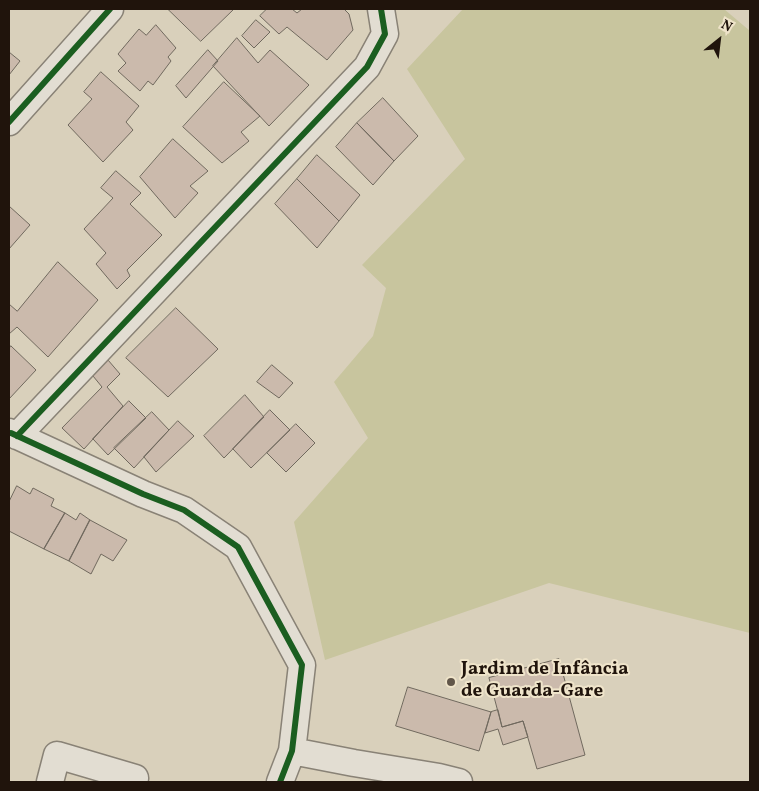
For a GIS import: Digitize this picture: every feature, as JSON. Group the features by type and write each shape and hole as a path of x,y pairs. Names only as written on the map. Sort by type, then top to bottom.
{"street":[{"path":"9,122 110,9"},
{"path":"280,782 292,751 302,665 238,547 184,510 143,494 13,434 367,67 385,34 381,9"},
{"path":"292,751 459,782"},
{"path":"50,782 57,755 135,778"}],"shaded area":[{"path":"463,9 724,9 750,31 750,633 549,583 325,660 294,522 368,438 334,382 373,336 386,288 362,265 465,159 407,69"}],"building":[{"path":"168,9 234,9 201,41"},
{"path":"267,9 292,9 297,13 302,9 344,9 349,14 353,30 327,60 287,27 279,34 260,16"},
{"path":"256,20 270,32 254,48 242,36"},
{"path":"156,25 176,48 168,57 171,61 153,85 148,81 140,91 118,71 126,63 118,54 139,29 146,35"},
{"path":"237,38 258,63 270,50 309,85 269,126 213,66"},
{"path":"208,50 218,61 186,98 176,86"},
{"path":"9,52 20,61 9,75"},
{"path":"101,72 139,106 126,122 133,130 103,162 68,125 92,99 84,92"},
{"path":"224,82 260,116 241,132 249,141 222,163 183,127"},
{"path":"383,98 418,136 394,161 357,123"},
{"path":"357,123 394,161 373,185 336,147"},
{"path":"173,139 208,171 190,186 198,193 175,218 140,177"},
{"path":"317,155 360,195 339,221 297,179"},
{"path":"116,171 141,193 130,204 162,235 127,270 130,276 117,289 96,264 106,253 84,229 113,198 101,188"},
{"path":"297,179 339,221 317,248 275,204"},
{"path":"9,206 30,225 9,249"},
{"path":"58,262 98,300 48,357 17,327 9,334 9,304 17,311"},
{"path":"176,308 218,349 168,397 126,358"},
{"path":"11,346 36,370 9,399 9,349"},
{"path":"108,360 120,374 107,387 123,406 84,449 62,428 102,387 93,376"},
{"path":"272,365 293,383 279,398 257,382"},
{"path":"245,395 264,417 224,458 204,436"},
{"path":"129,401 146,418 108,455 93,439"},
{"path":"270,410 290,430 251,468 233,449"},
{"path":"152,412 169,430 134,468 114,448"},
{"path":"178,421 194,436 156,472 144,457"},
{"path":"296,424 315,443 286,472 267,453"},
{"path":"17,486 30,494 33,488 54,499 51,506 65,513 44,549 9,531 9,502"},
{"path":"65,513 76,520 80,513 90,520 69,561 44,549"},
{"path":"90,520 127,540 113,561 101,554 91,574 69,561"},
{"path":"559,659 585,755 537,769 523,721 502,727 489,678"},
{"path":"408,687 491,712 479,751 396,726"},
{"path":"498,710 502,727 523,721 528,737 503,745 498,729 485,733 491,712"}],"cycle path":[{"path":"9,122 110,9"},
{"path":"17,436 367,67 385,34 381,9"},
{"path":"11,433 143,494 184,510 238,547 302,665 292,751 280,782"}],"place":[{"name":"Jardim de Infância de Guarda-Gare","path":"451,682"}]}
